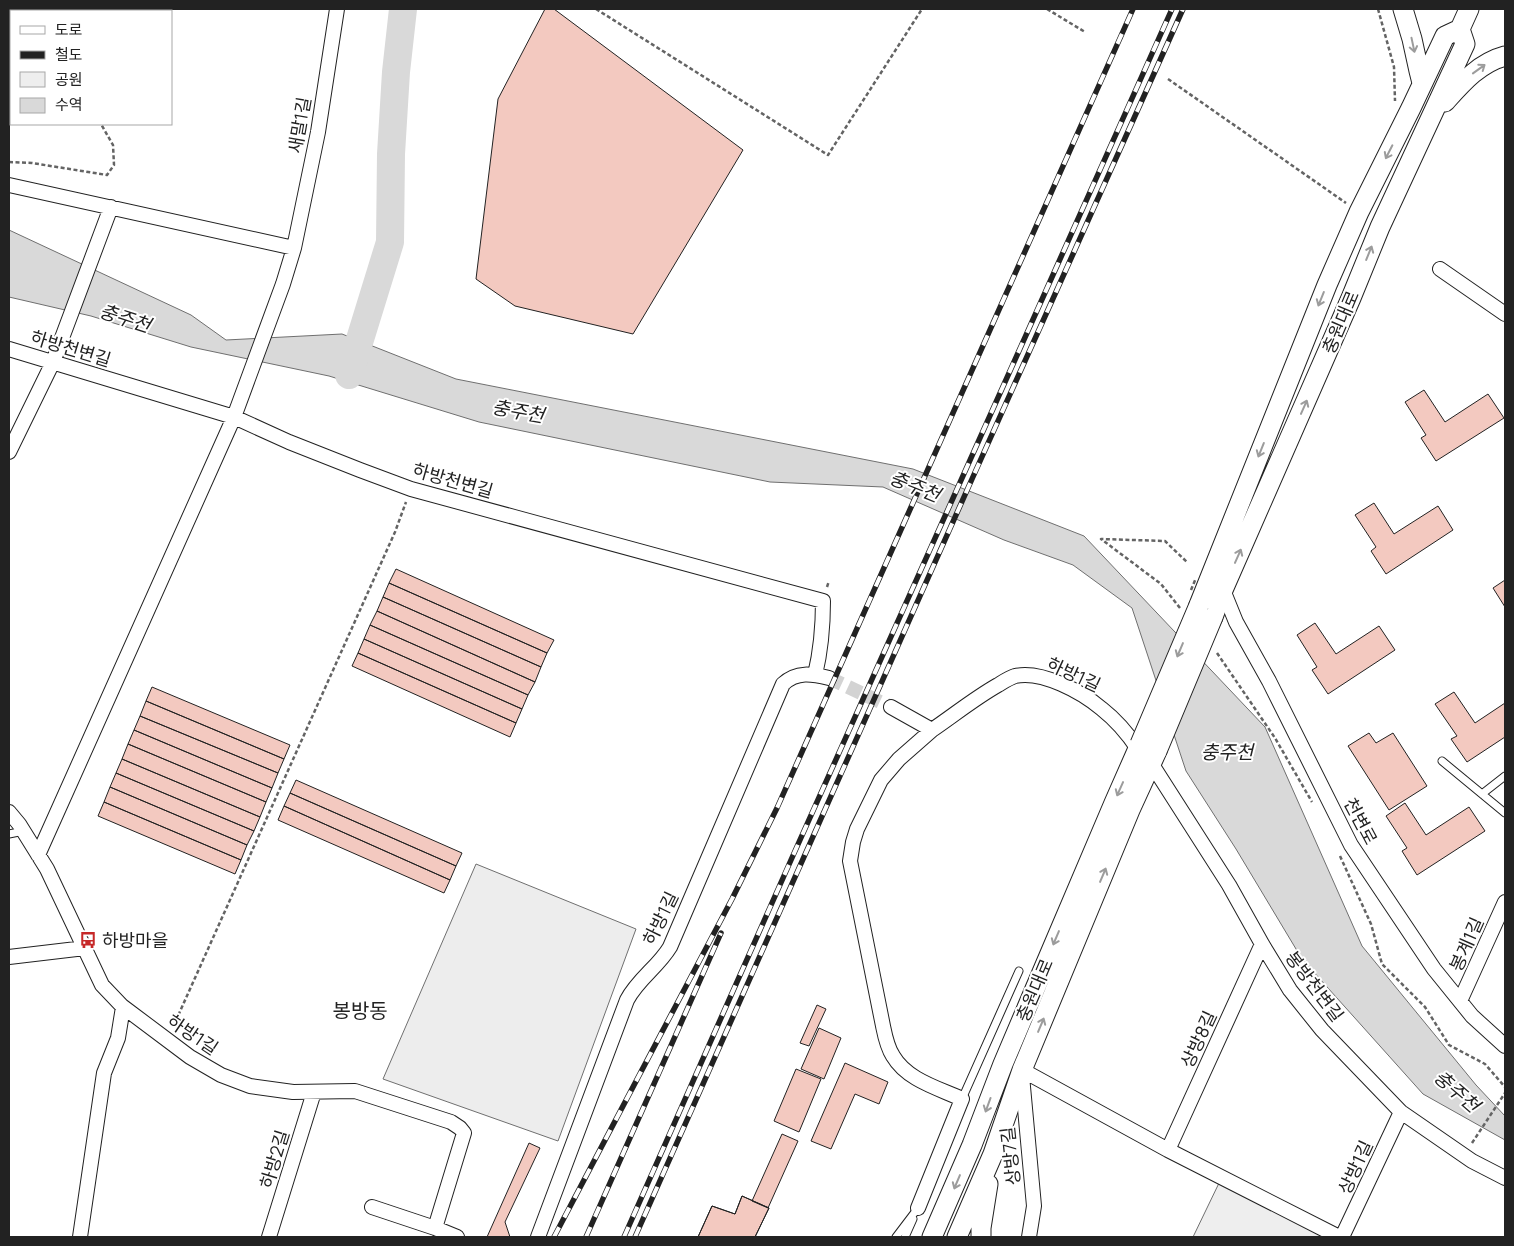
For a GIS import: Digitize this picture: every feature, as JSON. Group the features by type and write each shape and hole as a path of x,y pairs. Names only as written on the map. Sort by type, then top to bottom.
{"street":[{"name":"새말1길","path":"38,855 234,417 283,284 294,248 318,132 337,9"},
{"path":"1403,9 1422,83"},
{"name":"충원대로","path":"1199,612 1327,284 1359,212 1446,36 1460,29 1469,9"},
{"name":"충원대로","path":"1199,612 1224,590 1352,298 1380,228 1465,44 1460,29"},
{"path":"1433,114 1466,79 1482,66 1505,56"},
{"path":"9,185 294,248"},
{"path":"9,452 53,362 111,207"},
{"path":"1440,268 1505,314"},
{"name":"하방천변길","path":"9,349 234,417 298,445 411,489 823,601 821,641 814,674"},
{"name":"천변로","path":"1224,590 1236,622 1270,681 1351,845 1429,962 1472,1016 1505,1046"},
{"path":"1146,752 1199,612"},
{"name":"하방1길","path":"538,1237 630,994 642,978 662,960 670,947 783,684 789,678 806,674 829,678"},
{"name":"하방1길","path":"962,1099 911,1075 893,1056 887,1044 850,861 852,842 881,780 899,759 932,730 1013,676 1028,674 1048,679 1081,694 1102,709 1146,752"},
{"path":"891,707 932,730"},
{"name":"충원대로","path":"958,1237 993,1154 1022,1070 1146,752"},
{"name":"충원대로","path":"932,1237 972,1145 1010,1046 1146,752"},
{"name":"봉방천변길","path":"1146,752 1230,885 1290,990 1322,1030 1401,1112 1472,1161 1505,1178"},
{"name":"하방1길","path":"9,812 24,831 47,869 102,985 123,1007 190,1057 221,1075 250,1086 293,1092 355,1091 451,1122 460,1128 464,1133 435,1228"},
{"name":"봉계1길","path":"1460,1001 1505,902"},
{"name":"상방8길","path":"1168,1150 1262,944"},
{"path":"9,957 84,948"},
{"path":"80,1237 104,1073 118,1038 123,1007"},
{"path":"1022,1070 1168,1150 1341,1237"},
{"name":"상방7길","path":"1022,1070 1034,1206 1029,1237"},
{"name":"하방2길","path":"269,1237 314,1092"},
{"path":"918,1208 962,1099"},
{"name":"상방1길","path":"1341,1237 1401,1112"},
{"path":"981,1237 993,1154"},
{"path":"372,1207 457,1237"}],"lane":[{"path":"1442,761 1505,813"},
{"path":"1482,794 1505,776"},
{"path":"9,834 24,831"},
{"path":"962,1099 1019,971"},
{"path":"896,1237 918,1208"},
{"path":"905,1237 918,1208"}],"path":[{"path":"596,9 828,155 922,9"},
{"path":"1046,9 1085,32"},
{"path":"1168,80 1359,212"},
{"path":"9,162 32,163 107,175 114,165 114,145 102,125"},
{"path":"167,1040 391,541 411,489"},
{"path":"1188,563 1165,541 1101,539 1199,612"},
{"path":"1212,648 1276,738 1313,804"},
{"path":"1339,854 1371,924 1382,964 1425,1007 1449,1045 1485,1064 1505,1087"},
{"path":"1479,1133 1504,1094"}],"green space":[{"path":"1220,1181 1327,1237 1193,1237"}],"shaded area":[{"path":"476,864 636,929 558,1141 383,1079"}],"water":[{"name":"충주천","path":"9,230 191,315 226,340 342,334 456,379 913,469 1084,536 1265,727 1362,946 1476,1085 1505,1116 1505,1140 1423,1094 1302,959 1236,849 1186,771 1132,608 1073,565 1004,540 883,487 770,482 479,422 329,376 191,347 91,316 9,297"}],"building":[{"path":"545,9 554,9 743,150 633,334 515,306 476,279 498,99"},
{"path":"1424,390 1445,422 1488,394 1504,418 1436,461 1421,438 1426,435 1405,402"},
{"path":"1374,503 1394,534 1438,506 1453,530 1386,574 1371,551 1376,547 1355,515"},
{"path":"396,569 554,640 547,653 389,583"},
{"path":"1505,580 1505,607 1493,588"},
{"path":"389,583 547,653 541,667 383,597"},
{"path":"383,597 541,667 535,682 377,611"},
{"path":"377,611 535,682 528,695 370,625"},
{"path":"1315,623 1336,654 1379,626 1395,650 1328,694 1312,670 1317,667 1297,635"},
{"path":"370,625 528,695 522,709 364,639"},
{"path":"364,639 522,709 516,723 358,653"},
{"path":"358,653 516,723 510,737 352,666"},
{"path":"152,687 290,745 284,759 146,701"},
{"path":"1454,692 1475,723 1505,703 1505,737 1467,762 1451,739 1457,736 1435,704"},
{"path":"146,701 284,759 278,773 140,716"},
{"path":"140,716 278,773 272,788 134,730"},
{"path":"134,730 272,788 266,802 128,744"},
{"path":"1369,733 1376,743 1393,733 1427,786 1389,810 1348,746"},
{"path":"128,744 266,802 260,817 122,759"},
{"path":"122,759 260,817 254,831 116,773"},
{"path":"116,773 254,831 247,845 110,787"},
{"path":"296,780 462,853 456,866 290,793"},
{"path":"110,787 247,845 241,860 104,802"},
{"path":"290,793 456,866 450,880 284,806"},
{"path":"104,802 241,860 235,874 98,816"},
{"path":"1405,803 1426,835 1469,807 1485,831 1417,875 1402,851 1407,848 1386,816"},
{"path":"284,806 450,880 444,893 278,820"},
{"path":"817,1005 826,1009 809,1046 800,1043"},
{"path":"819,1028 841,1038 824,1079 801,1069"},
{"path":"845,1063 888,1082 879,1104 855,1094 831,1149 811,1141"},
{"path":"796,1069 821,1079 799,1132 774,1121"},
{"path":"782,1134 798,1141 768,1208 752,1201"},
{"path":"529,1143 540,1148 505,1222 510,1237 487,1237"},
{"path":"742,1196 769,1208 755,1237 698,1237 712,1206 735,1214"},
{"path":"742,1196 769,1208 755,1237 698,1237 712,1206 735,1214"}],"waterway":[{"path":"349,375 390,242 391,154 396,72 403,9"}],"tunnel":[{"path":"829,678 891,707"}],"railway":[{"path":"554,1237 732,899 777,808 1133,9"},
{"path":"624,1237 1172,9"},
{"path":"635,1237 1183,9"},
{"path":"586,1237 721,933"}],"place":[{"name":"하방마을","path":"88,940"}],"district":[{"name":"봉방동","path":"360,1010"}]}
